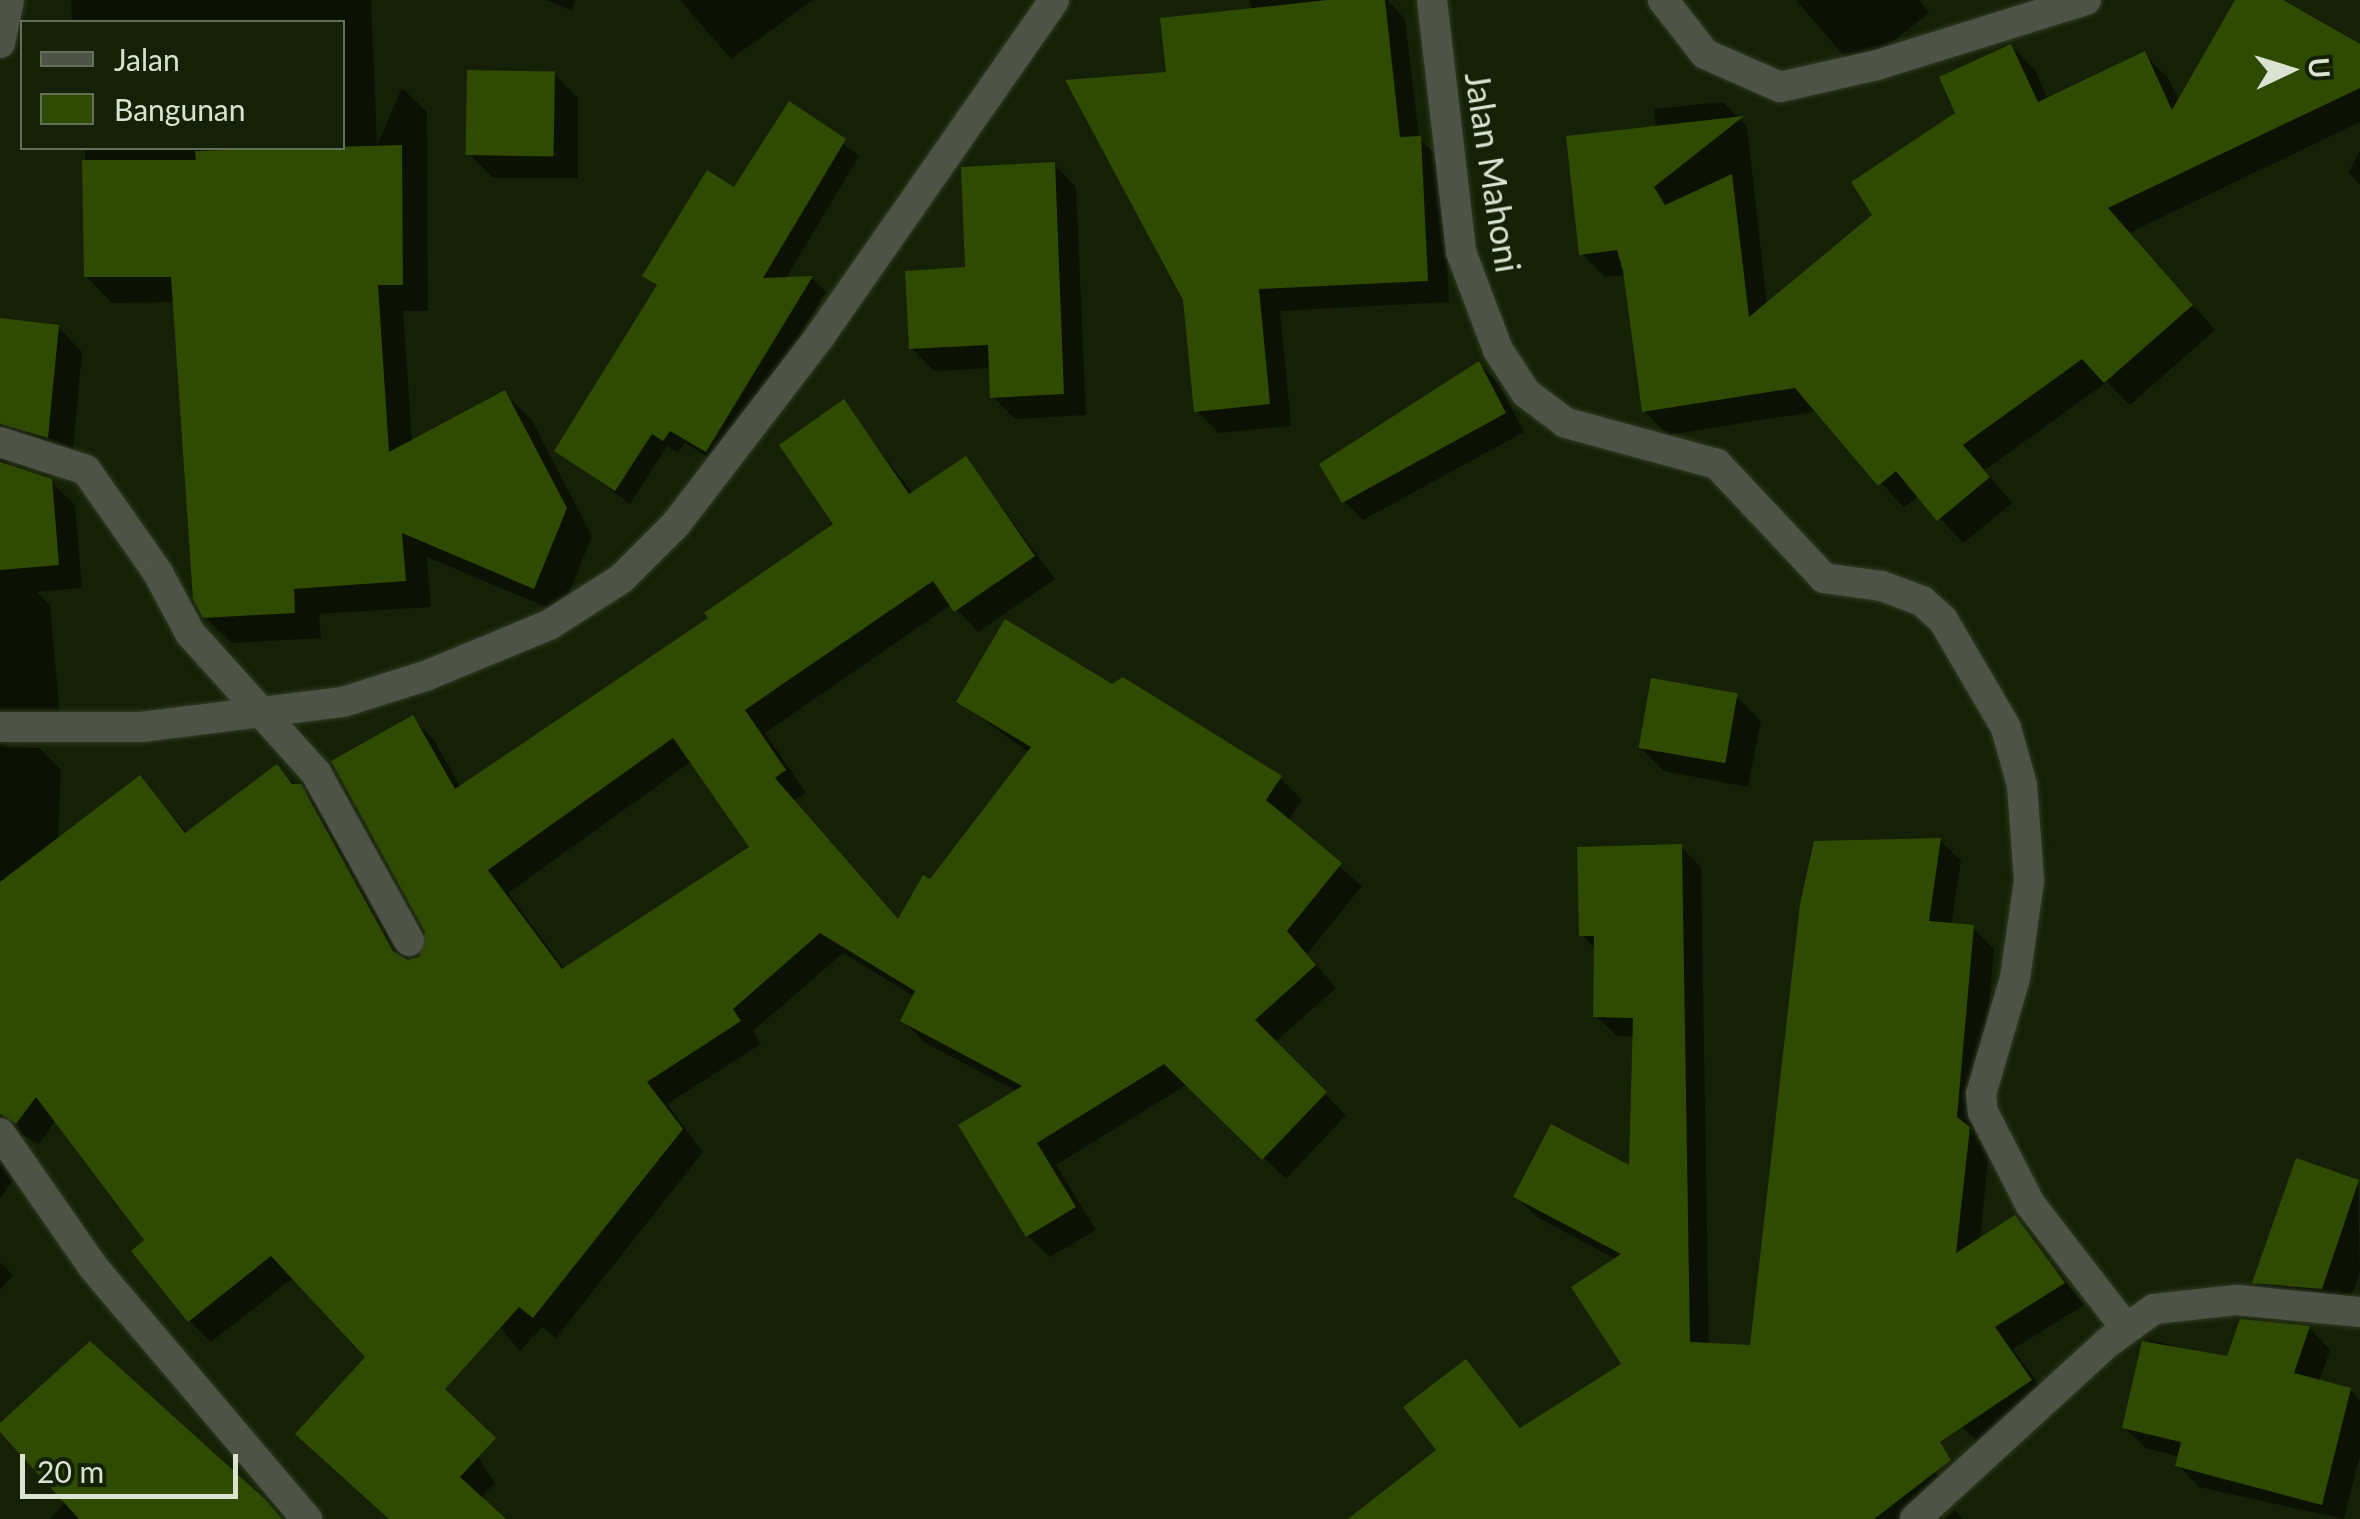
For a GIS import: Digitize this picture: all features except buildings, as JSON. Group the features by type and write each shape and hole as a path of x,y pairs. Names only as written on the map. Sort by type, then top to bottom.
{"street":[{"path":"0,44 8,0"},
{"path":"0,726 141,726 343,702 428,675 549,625 621,579 676,524 820,336 1054,0"},
{"name":"Jalan Mahoni","path":"1432,0 1461,252 1498,350 1526,392 1566,423 1717,464 1824,578 1882,586 1922,601 1943,620 2006,728 2022,786 2029,881 2015,978 1981,1094 1983,1112 2030,1204 2125,1327"},
{"path":"1662,0 1705,54 1780,87 1878,65 2086,0"},
{"path":"0,442 86,470 158,573 190,633 316,773 409,941"},
{"path":"0,1133 93,1266 307,1519"},
{"path":"1915,1519 2125,1327 2154,1309 2196,1302 2360,1312"}]}
